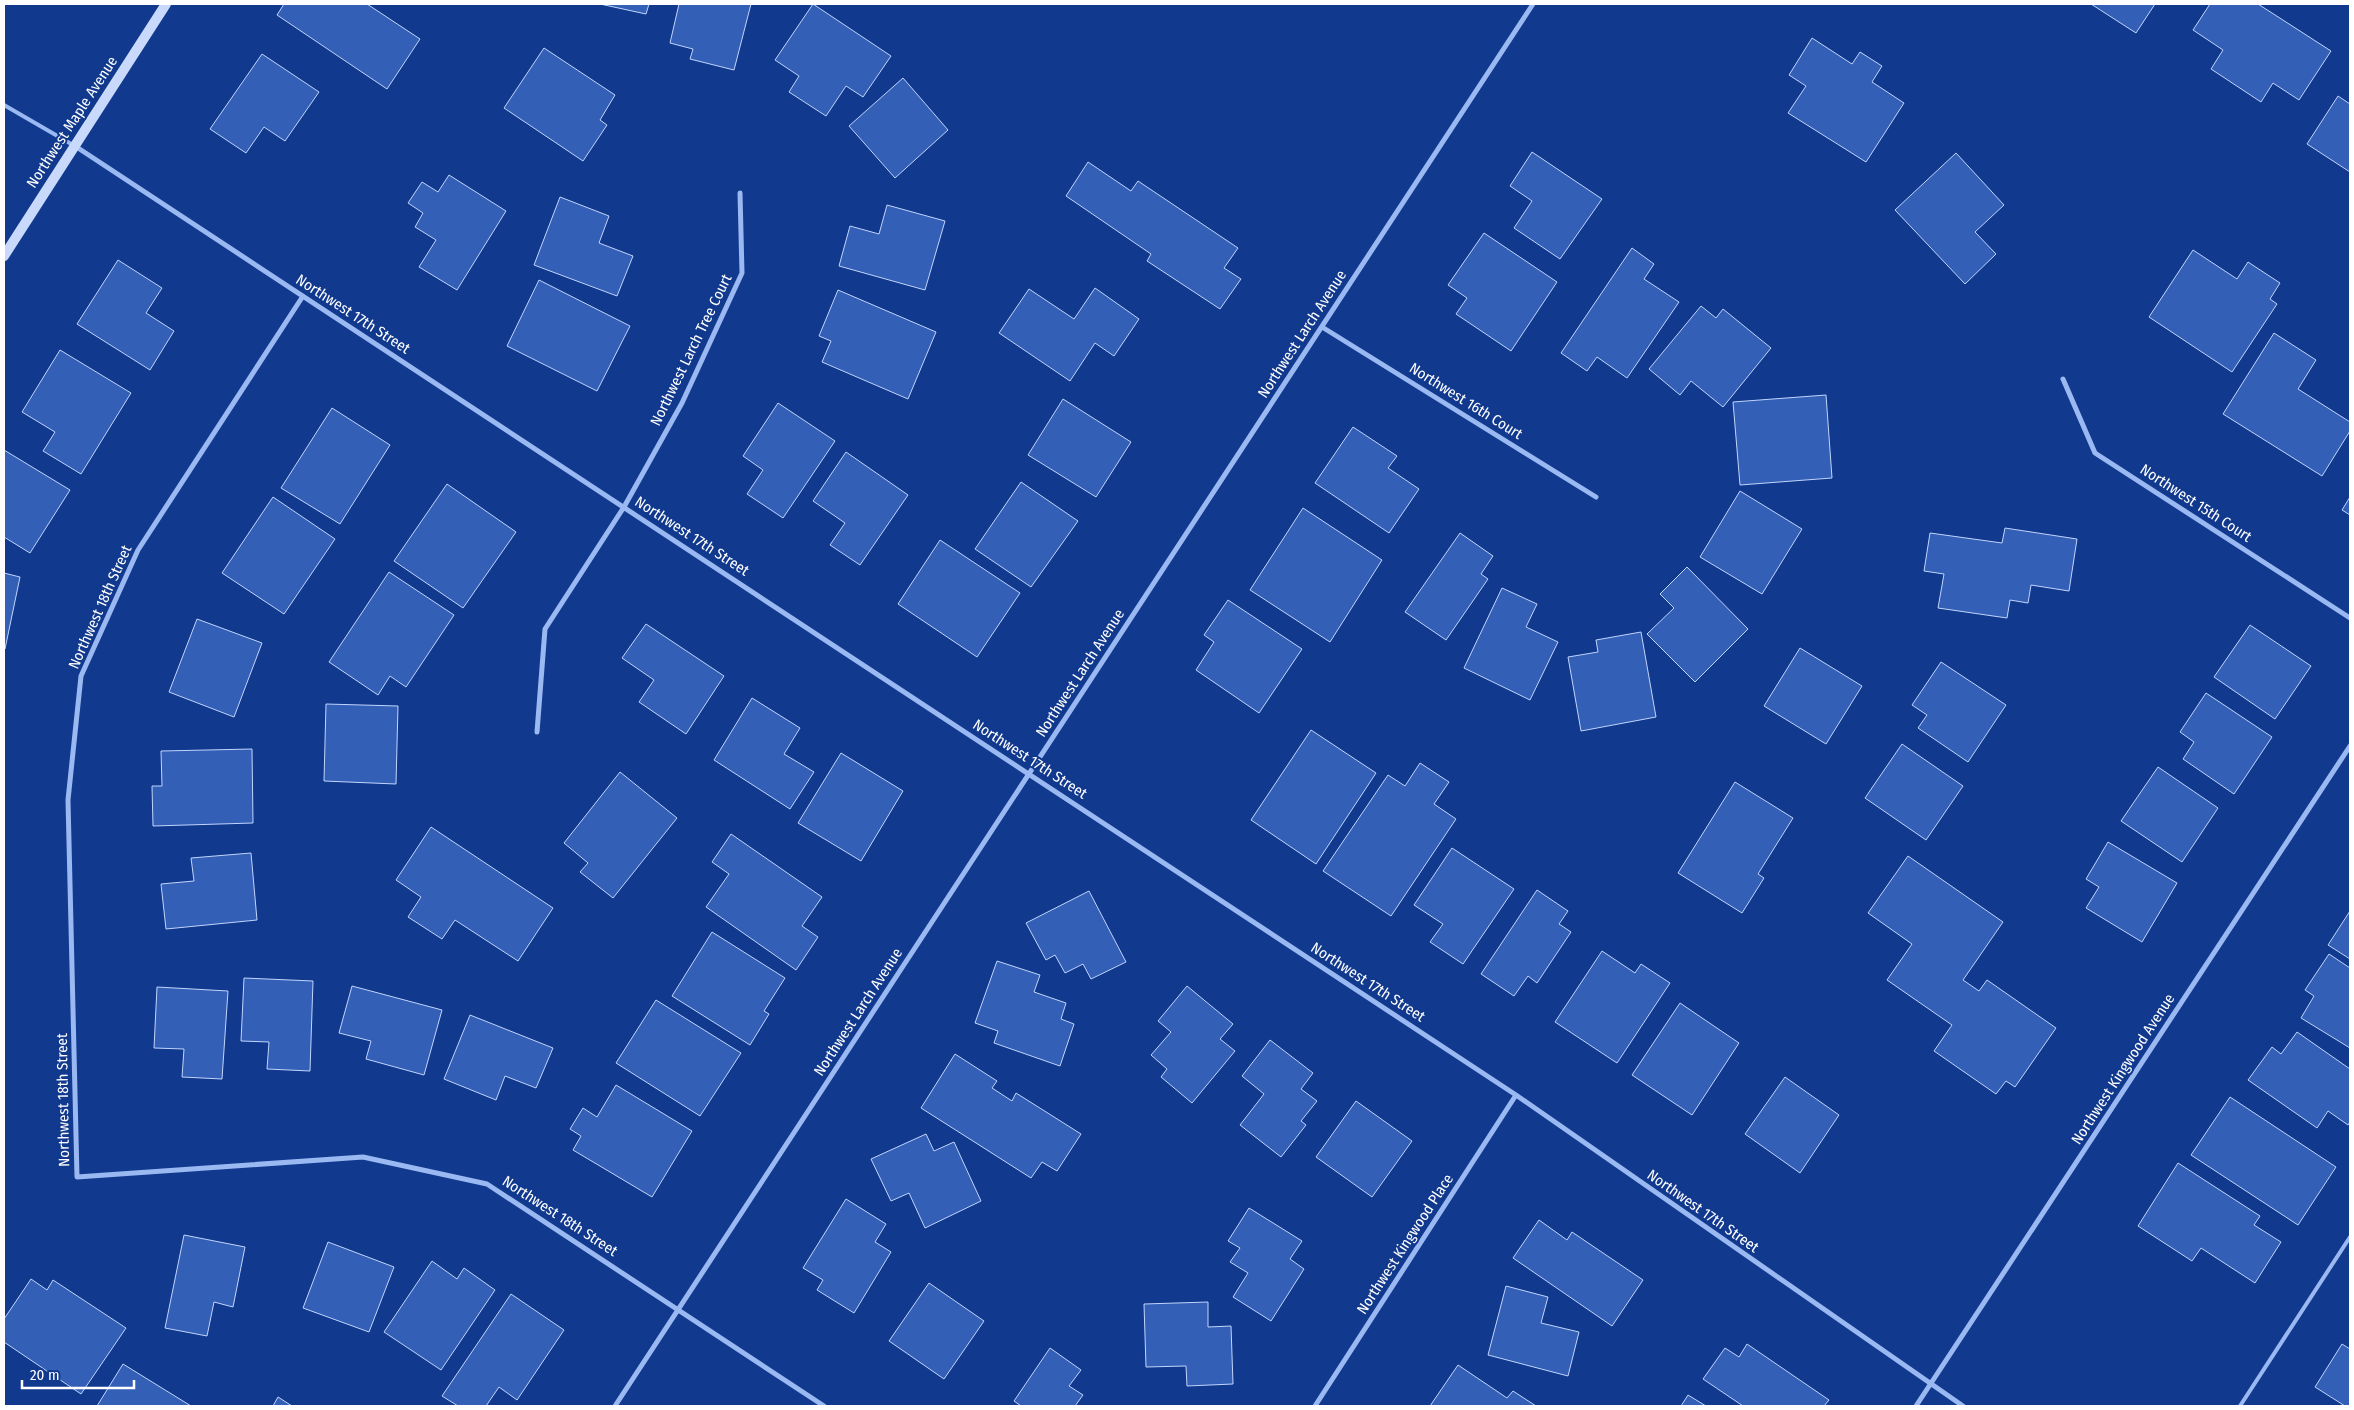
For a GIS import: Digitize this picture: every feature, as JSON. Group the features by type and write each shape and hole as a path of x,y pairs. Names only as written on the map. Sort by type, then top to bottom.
{"main road":[{"name":"Northwest Maple Avenue","path":"4,256 166,4"}],"street":[{"name":"Northwest Larch Avenue","path":"615,1406 1533,4"},
{"name":"Northwest 17th Street","path":"74,146 1030,773 1516,1095 1963,1406"},
{"name":"Northwest Larch Tree Court","path":"537,732 545,629 624,507 682,404 742,273 740,193"},
{"name":"Northwest 18th Street","path":"303,296 138,550 81,676 68,800 77,1177 363,1157 487,1184 824,1406"},
{"name":"Northwest 16th Court","path":"1322,327 1596,497"},
{"name":"Northwest 15th Court","path":"2063,378 2095,453 2350,618"},
{"name":"Northwest Kingwood Avenue","path":"1916,1406 2350,746"},
{"name":"Northwest Kingwood Place","path":"1315,1406 1516,1095"}],"lane":[{"path":"4,105 74,146"},
{"path":"2240,1406 2350,1237"}],"building":[{"path":"284,4 367,4 420,39 387,89 277,15"},
{"path":"600,4 649,4 646,14"},
{"path":"679,4 751,4 734,70 690,59 693,49 670,43"},
{"path":"813,4 891,56 863,97 846,86 826,116 789,92 799,76 775,60"},
{"path":"2091,4 2155,4 2136,33"},
{"path":"2210,4 2258,4 2331,51 2299,100 2273,83 2261,102 2211,69 2223,50 2193,30"},
{"path":"1812,38 1852,64 1860,52 1882,66 1872,82 1904,103 1866,162 1788,113 1806,86 1789,75"},
{"path":"544,48 615,95 600,120 607,125 583,161 504,108"},
{"path":"262,54 319,92 285,141 264,127 246,153 210,129"},
{"path":"903,78 948,130 895,178 849,126"},
{"path":"2338,96 2350,104 2350,172 2307,144"},
{"path":"1532,152 1602,199 1560,259 1514,228 1532,201 1510,186"},
{"path":"1956,153 2004,205 1975,232 1996,254 1965,284 1895,210"},
{"path":"1088,162 1131,191 1138,181 1238,248 1224,268 1241,279 1220,309 1147,261 1151,254 1066,196"},
{"path":"449,175 506,211 457,290 419,267 436,240 415,227 423,213 408,203 422,182 438,192"},
{"path":"560,197 609,216 599,243 633,256 617,296 534,265"},
{"path":"887,205 945,221 925,290 839,266 850,226 879,234"},
{"path":"1484,233 1557,282 1511,351 1456,314 1467,298 1448,285"},
{"path":"1632,248 1654,264 1644,279 1679,302 1627,378 1597,357 1587,371 1561,353"},
{"path":"2193,250 2237,279 2248,262 2280,283 2270,299 2277,304 2232,372 2149,317"},
{"path":"118,260 162,288 146,313 174,331 150,370 77,324"},
{"path":"539,280 630,326 597,391 507,346"},
{"path":"1095,288 1139,319 1114,356 1095,343 1070,381 999,333 1029,289 1074,319"},
{"path":"838,290 936,332 908,399 822,362 831,341 819,336"},
{"path":"1701,306 1716,318 1723,309 1771,348 1723,407 1691,381 1680,395 1649,369"},
{"path":"2274,333 2316,360 2298,389 2350,422 2350,431 2322,476 2223,414"},
{"path":"60,350 131,393 81,474 43,451 55,432 22,412"},
{"path":"1826,395 1832,478 1740,485 1733,402"},
{"path":"1063,399 1131,442 1096,497 1028,455"},
{"path":"778,403 835,441 783,518 747,494 763,470 743,456"},
{"path":"332,408 390,445 340,524 281,488"},
{"path":"1353,427 1397,456 1388,468 1419,489 1389,533 1315,483"},
{"path":"4,450 70,490 30,553 4,537"},
{"path":"846,452 908,495 860,565 830,545 845,523 813,501"},
{"path":"1021,482 1078,521 1031,587 975,549"},
{"path":"447,484 516,532 463,608 394,561"},
{"path":"1740,491 1802,529 1762,594 1700,557"},
{"path":"273,497 335,539 284,614 222,573"},
{"path":"2350,497 2350,515 2342,510"},
{"path":"1303,508 1382,560 1330,642 1250,590"},
{"path":"2005,528 2077,539 2069,591 2031,585 2028,603 2010,600 2007,618 1938,608 1944,574 1924,571 1930,533 2002,543"},
{"path":"1460,533 1493,556 1481,574 1488,579 1446,640 1405,612"},
{"path":"940,540 1020,593 977,657 898,604"},
{"path":"1687,567 1748,629 1695,682 1647,634 1674,608 1660,594"},
{"path":"389,572 454,615 406,687 390,676 378,695 329,662"},
{"path":"4,573 20,577 5,649 4,649"},
{"path":"1502,588 1537,604 1526,627 1558,642 1530,700 1464,668"},
{"path":"1228,600 1302,649 1259,713 1196,670 1214,642 1204,635"},
{"path":"197,619 262,643 234,717 169,692"},
{"path":"646,624 724,676 686,734 639,702 654,680 622,658"},
{"path":"2250,625 2311,666 2275,719 2214,677"},
{"path":"1641,632 1656,717 1581,731 1568,657 1598,652 1596,640"},
{"path":"1800,648 1862,686 1826,744 1764,706"},
{"path":"1941,662 2006,705 1968,762 1918,728 1927,715 1912,705"},
{"path":"2206,693 2272,737 2234,794 2183,759 2194,742 2180,732"},
{"path":"752,698 800,728 784,754 814,772 790,809 714,760"},
{"path":"326,704 398,706 396,784 324,781"},
{"path":"1311,730 1376,773 1316,864 1251,820"},
{"path":"1902,744 1963,786 1926,840 1865,798"},
{"path":"252,749 253,823 153,826 152,786 162,786 161,751"},
{"path":"841,753 903,791 861,861 798,823"},
{"path":"1420,763 1449,782 1434,804 1456,819 1391,916 1323,871 1388,775 1405,786"},
{"path":"2158,767 2218,808 2182,862 2121,821"},
{"path":"620,772 677,818 613,898 580,872 588,863 564,843"},
{"path":"1735,782 1793,818 1758,874 1764,878 1742,913 1678,873"},
{"path":"431,827 553,908 518,961 455,920 442,939 408,917 421,897 396,880"},
{"path":"731,834 822,897 802,926 818,937 796,970 706,907 729,874 712,862"},
{"path":"2108,842 2177,883 2142,942 2086,908 2099,887 2086,879"},
{"path":"1452,848 1514,889 1463,964 1430,942 1443,924 1414,905"},
{"path":"251,853 257,920 166,929 161,884 194,881 191,858"},
{"path":"1908,856 2003,922 1963,980 1979,991 1987,980 2056,1028 2015,1087 2006,1081 1996,1094 1934,1051 1952,1025 1887,980 1912,944 1868,913"},
{"path":"1537,890 1568,911 1559,924 1571,932 1537,983 1528,976 1514,996 1481,974"},
{"path":"1089,891 1126,962 1091,979 1083,964 1065,973 1055,955 1046,960 1026,923"},
{"path":"2350,911 2350,959 2328,945"},
{"path":"712,932 785,978 764,1011 769,1014 750,1045 672,996"},
{"path":"1602,951 1635,973 1641,964 1670,983 1617,1063 1555,1022"},
{"path":"2329,954 2350,968 2350,1048 2301,1018 2314,996 2305,990"},
{"path":"997,961 1040,975 1034,992 1066,1003 1061,1019 1074,1024 1060,1066 994,1043 998,1031 975,1023"},
{"path":"244,978 313,981 310,1071 267,1069 269,1042 241,1041"},
{"path":"352,986 442,1010 424,1075 366,1059 371,1041 339,1033"},
{"path":"1187,986 1233,1024 1220,1039 1235,1051 1192,1103 1161,1077 1167,1069 1151,1055 1171,1032 1158,1021"},
{"path":"157,987 228,991 222,1079 182,1077 184,1049 154,1048"},
{"path":"656,1000 741,1053 700,1116 616,1063"},
{"path":"1680,1003 1739,1043 1692,1115 1632,1075"},
{"path":"470,1015 553,1048 536,1088 505,1076 496,1100 444,1079"},
{"path":"2297,1032 2350,1069 2350,1122 2348,1125 2328,1111 2317,1128 2248,1080 2272,1047 2281,1054"},
{"path":"1270,1040 1313,1073 1301,1089 1317,1101 1301,1121 1306,1125 1281,1157 1240,1125 1264,1094 1242,1076"},
{"path":"955,1054 997,1081 992,1088 1012,1101 1016,1093 1081,1134 1057,1171 1042,1162 1031,1178 921,1108"},
{"path":"1785,1077 1839,1115 1800,1173 1745,1134"},
{"path":"616,1085 692,1131 652,1197 573,1150 581,1136 570,1129 583,1108 597,1117"},
{"path":"2230,1097 2336,1167 2298,1225 2191,1155"},
{"path":"1356,1101 1412,1141 1372,1197 1316,1157"},
{"path":"926,1134 934,1151 954,1142 981,1201 925,1228 909,1193 891,1201 871,1159"},
{"path":"2178,1163 2260,1216 2254,1225 2281,1242 2255,1283 2201,1248 2192,1261 2138,1226"},
{"path":"846,1199 886,1224 875,1242 891,1252 854,1313 817,1290 823,1280 803,1268"},
{"path":"1249,1208 1302,1241 1290,1259 1304,1269 1271,1321 1233,1297 1248,1273 1230,1262 1240,1248 1228,1241"},
{"path":"1539,1220 1567,1240 1572,1232 1643,1280 1612,1326 1513,1258"},
{"path":"184,1235 245,1247 233,1307 214,1302 207,1336 165,1328"},
{"path":"328,1242 394,1267 369,1332 303,1308"},
{"path":"432,1261 457,1279 464,1268 495,1290 441,1370 384,1332"},
{"path":"31,1279 47,1290 53,1280 126,1328 81,1394 4,1342 4,1319"},
{"path":"929,1283 984,1321 944,1379 889,1341"},
{"path":"1506,1286 1548,1297 1541,1323 1579,1332 1568,1376 1488,1355"},
{"path":"511,1294 564,1330 517,1400 499,1387 486,1406 458,1406 442,1396"},
{"path":"1208,1302 1208,1327 1231,1326 1233,1384 1187,1386 1186,1366 1146,1367 1144,1304"},
{"path":"1747,1344 1829,1400 1824,1406 1743,1406 1703,1379 1725,1348 1739,1357"},
{"path":"2342,1344 2350,1349 2350,1406 2345,1406 2315,1387"},
{"path":"1050,1348 1081,1370 1069,1386 1083,1395 1075,1406 1021,1406 1014,1401"},
{"path":"123,1364 191,1406 97,1406"},
{"path":"1458,1365 1507,1398 1513,1391 1536,1406 1430,1406"},
{"path":"1688,1395 1706,1406 1681,1406"},
{"path":"278,1397 292,1406 273,1406"}]}
